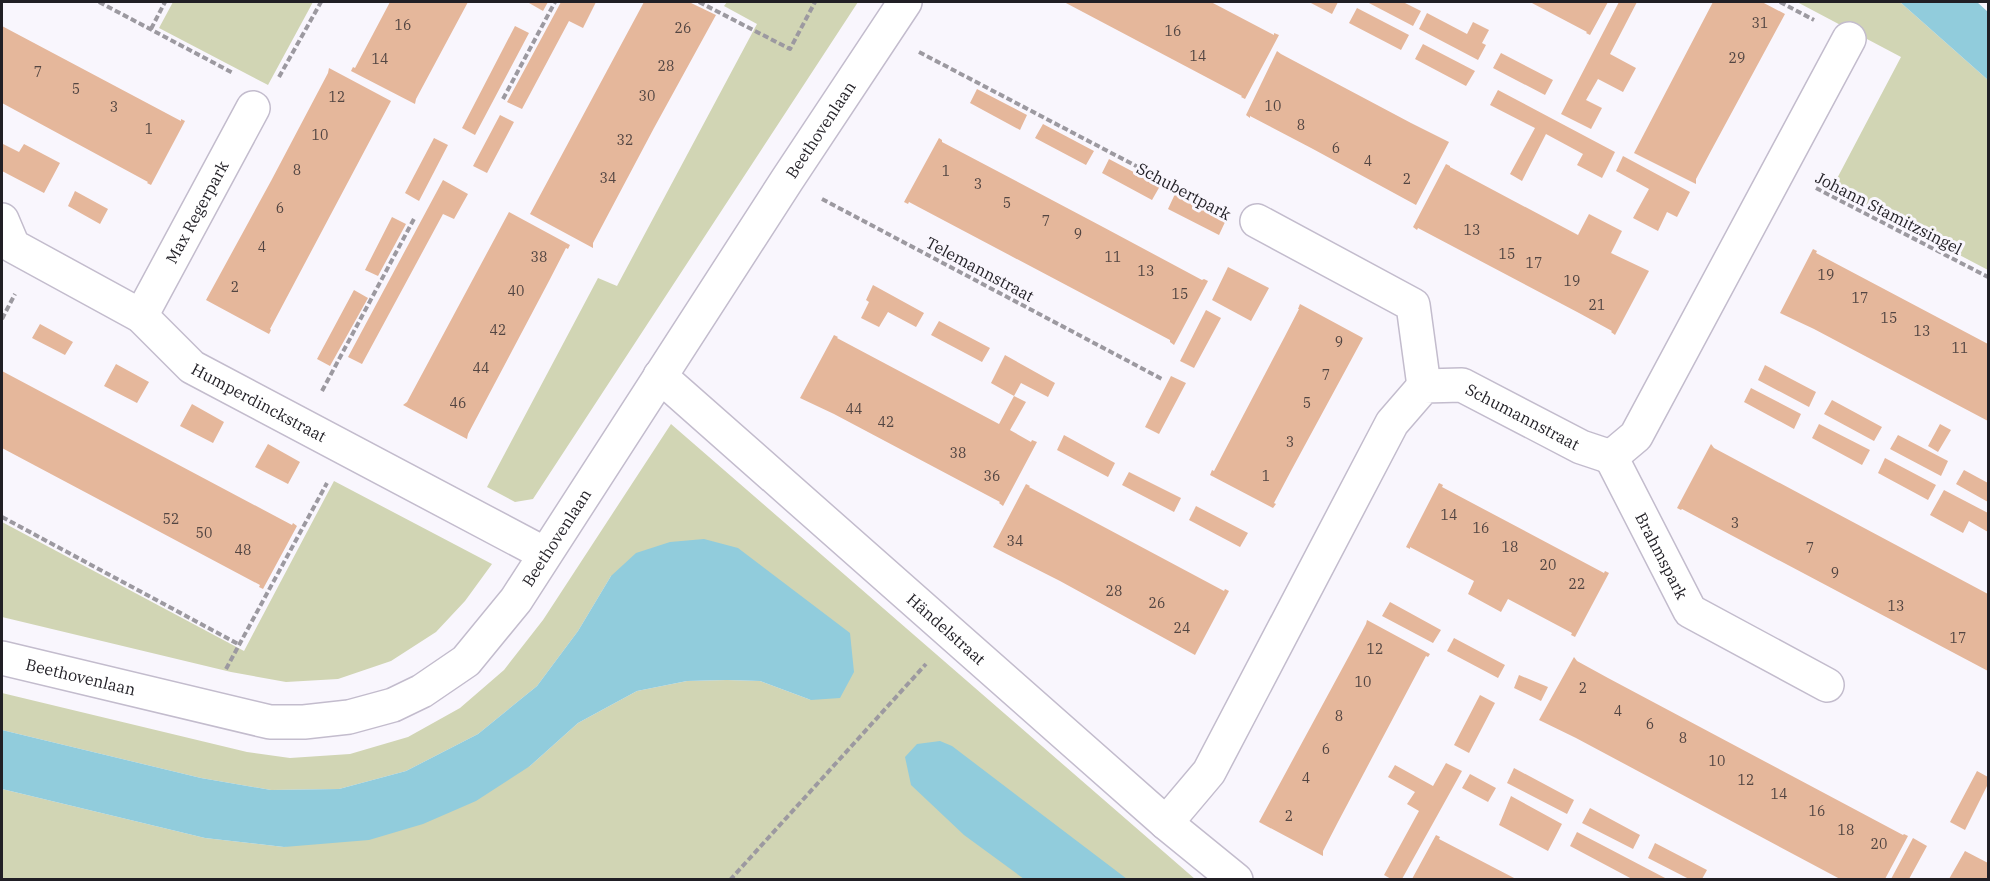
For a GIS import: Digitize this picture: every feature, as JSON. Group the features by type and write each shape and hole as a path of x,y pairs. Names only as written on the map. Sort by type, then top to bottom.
{"street":[{"name":"Beethovenlaan","path":"2,658 214,710 270,722 304,723 349,717 393,705 422,691 466,661 516,600 787,180 905,2"},
{"path":"1611,457 1636,436 1849,39"},
{"name":"Max Regerpark","path":"141,316 262,100"},
{"name":"Humperdinckstraat","path":"2,219 13,246 141,316 192,367 545,554"},
{"path":"1166,823 1209,772 1392,423 1424,386 1413,305 1257,221"},
{"name":"Händelstraat","path":"660,376 1166,823 1236,879"},
{"name":"Schumannstraat","path":"1424,386 1462,385 1581,447 1611,457"},
{"name":"Brahmspark","path":"1611,457 1690,611 1827,685"}],"path":[{"path":"99,2 151,29 262,100 321,2"},
{"path":"151,29 165,2"},
{"path":"503,99 555,2"},
{"path":"699,2 790,49 815,2"},
{"name":"Schubertpark","path":"884,34 1236,219 1257,221"},
{"name":"Johann Stamitzsingel","path":"1779,169 1989,277"},
{"name":"Telemannstraat","path":"787,180 1162,379"},
{"path":"303,426 415,217"},
{"path":"214,710 224,673 346,448"},
{"path":"2,517 240,645"},
{"path":"730,879 953,635"}],"green space":[{"path":"173,2 313,2 268,85 159,28"},
{"path":"727,2 858,2 533,499 515,502 487,487 598,278 617,286 757,24 724,6"},
{"path":"1797,2 1900,2 1988,80 1988,270 1832,188 1901,57"},
{"path":"671,424 1195,879 2,879 2,789 205,838 284,847 530,766 578,723 637,691 687,681 760,681 811,700 611,576 578,631 537,686 478,734 406,771 339,789 271,790 201,778 2,730 2,693 247,752 290,758 350,754 408,737 460,708 504,670 543,620"},
{"path":"334,481 492,564 465,601 436,632 391,661 338,679 286,682 231,672 2,617 2,522 244,651"}],"water":[{"path":"1900,2 1977,2 1988,12 1988,80"},
{"path":"704,539 738,548 850,633 854,672 840,698 811,700 760,681 687,681 637,691 578,723 530,766 476,801 423,824 369,840 284,847 205,838 2,789 2,730 201,778 271,790 339,789 406,771 478,734 537,686 578,631 611,576 636,553 670,542"},
{"path":"940,741 952,746 1127,879 1024,879 964,835 911,785 905,757 917,744"}],"building":[{"path":"390,2 468,2 415,104 351,71 353,67 355,68"},
{"path":"530,2 548,2 543,11"},
{"path":"561,2 596,2 583,28 569,21 522,109 507,102"},
{"path":"644,2 689,2 716,15 593,243 593,248 530,214"},
{"path":"1064,2 1211,2 1274,35 1274,33 1279,35 1245,99"},
{"path":"1309,2 1338,2 1332,14"},
{"path":"1367,2 1403,2 1421,11 1413,26"},
{"path":"1530,2 1608,2 1590,35"},
{"path":"1619,2 1637,2 1610,54 1636,68 1623,92 1598,79 1586,100 1602,108 1591,129 1561,114"},
{"path":"1713,2 1762,2 1785,14 1696,179 1696,184 1634,153"},
{"path":"1357,8 1409,35 1401,50 1349,23"},
{"path":"1427,13 1467,34 1473,22 1489,30 1482,43 1486,45 1478,60 1419,29"},
{"path":"2,26 181,121 181,119 185,121 151,185 2,103"},
{"path":"515,26 529,33 475,135 462,128"},
{"path":"1423,44 1475,71 1466,86 1415,59"},
{"path":"1277,51 1449,142 1416,205 1246,115"},
{"path":"1501,53 1553,80 1545,95 1493,68"},
{"path":"329,68 391,101 269,334 206,300"},
{"path":"977,89 1027,115 1020,130 970,103"},
{"path":"1498,90 1615,152 1602,178 1577,165 1583,154 1546,134 1522,181 1510,174 1535,128 1490,105"},
{"path":"500,115 514,122 487,173 473,166"},
{"path":"1043,124 1094,151 1086,165 1035,138"},
{"path":"434,138 448,145 419,201 405,193"},
{"path":"939,138 942,142 1202,280 1208,281 1174,345 1170,340 909,202 908,204 904,202"},
{"path":"3,144 19,152 24,144 60,163 44,193 2,171"},
{"path":"1623,156 1690,192 1677,217 1667,212 1658,231 1633,218 1649,189 1616,171"},
{"path":"1109,159 1160,186 1152,200 1102,173"},
{"path":"1446,164 1578,235 1589,214 1622,231 1611,253 1649,271 1615,335 1612,331 1579,313 1413,227"},
{"path":"443,180 468,194 454,219 443,214 362,364 348,357"},
{"path":"75,191 108,209 100,224 68,206"},
{"path":"1175,194 1226,220 1219,235 1168,209"},
{"path":"509,212 570,245 568,249 566,248 467,439 403,405 407,402"},
{"path":"392,217 406,224 378,276 365,270"},
{"path":"1813,249 1817,251 1816,253 1988,344 1988,421 1780,313"},
{"path":"1228,267 1269,288 1251,321 1212,300"},
{"path":"873,285 924,313 916,327 888,312 879,327 861,318 869,302 866,300"},
{"path":"354,290 368,298 330,366 317,359"},
{"path":"1300,304 1363,338 1273,508 1210,475"},
{"path":"1206,310 1221,318 1194,368 1180,361"},
{"path":"939,321 990,348 982,362 931,335"},
{"path":"40,324 73,342 65,355 32,338"},
{"path":"834,335 999,424 1014,396 1026,402 1010,430 1031,442 1032,440 1037,442 1003,506 1000,502 800,398"},
{"path":"1005,355 1055,383 1048,397 1021,383 1014,396 991,383"},
{"path":"116,364 149,382 137,403 104,386"},
{"path":"1765,365 1816,392 1809,407 1758,380"},
{"path":"2,371 297,526 263,589 259,587 260,585 2,448"},
{"path":"1171,376 1186,383 1159,434 1145,427"},
{"path":"1751,388 1801,414 1794,429 1744,402"},
{"path":"1832,400 1882,427 1874,441 1824,414"},
{"path":"192,404 224,422 213,443 180,426"},
{"path":"1819,424 1870,450 1862,465 1812,438"},
{"path":"1940,424 1951,430 1938,452 1928,446"},
{"path":"1064,435 1115,463 1108,477 1057,450"},
{"path":"1898,435 1948,461 1941,476 1890,449"},
{"path":"268,444 300,462 288,484 255,467"},
{"path":"1711,444 1714,448 1988,594 1988,671 1677,508"},
{"path":"1885,458 1936,485 1928,500 1878,473"},
{"path":"1964,470 1988,483 1988,502 1956,484"},
{"path":"1129,472 1181,498 1174,512 1122,485"},
{"path":"1439,483 1443,485 1442,487 1604,573 1605,571 1609,573 1575,637 1571,635 1572,633 1508,599 1501,612 1468,594 1474,581 1406,547"},
{"path":"1026,484 1224,591 1225,589 1229,591 1195,655 993,547"},
{"path":"1944,490 1988,513 1988,532 1969,521 1963,533 1930,515"},
{"path":"1196,506 1248,533 1240,547 1189,520"},
{"path":"1390,602 1441,630 1433,643 1382,616"},
{"path":"1367,620 1430,654 1426,656 1338,822 1323,851 1323,856 1259,822"},
{"path":"1454,638 1505,665 1498,678 1447,651"},
{"path":"1574,657 1577,661 1608,678 1908,836 1885,879 1840,879 1539,720"},
{"path":"1519,675 1548,687 1541,701 1514,688"},
{"path":"1480,695 1495,703 1469,753 1454,745"},
{"path":"1446,763 1462,771 1402,879 1391,879 1384,875 1419,811 1407,804 1415,792 1388,777 1395,765 1433,786"},
{"path":"1514,768 1574,800 1567,814 1507,783"},
{"path":"1977,771 1988,777 1988,784 1965,830 1950,822"},
{"path":"1470,774 1496,788 1488,802 1462,788"},
{"path":"1511,796 1562,824 1548,851 1499,825"},
{"path":"1590,808 1640,835 1633,849 1582,823"},
{"path":"1577,832 1667,879 1632,879 1570,846"},
{"path":"1436,835 1440,837 1439,839 1516,879 1412,879"},
{"path":"1913,838 1927,846 1909,879 1891,879"},
{"path":"1655,843 1707,870 1702,879 1689,879 1648,858"},
{"path":"1965,851 1988,863 1988,879 1949,879"}]}
